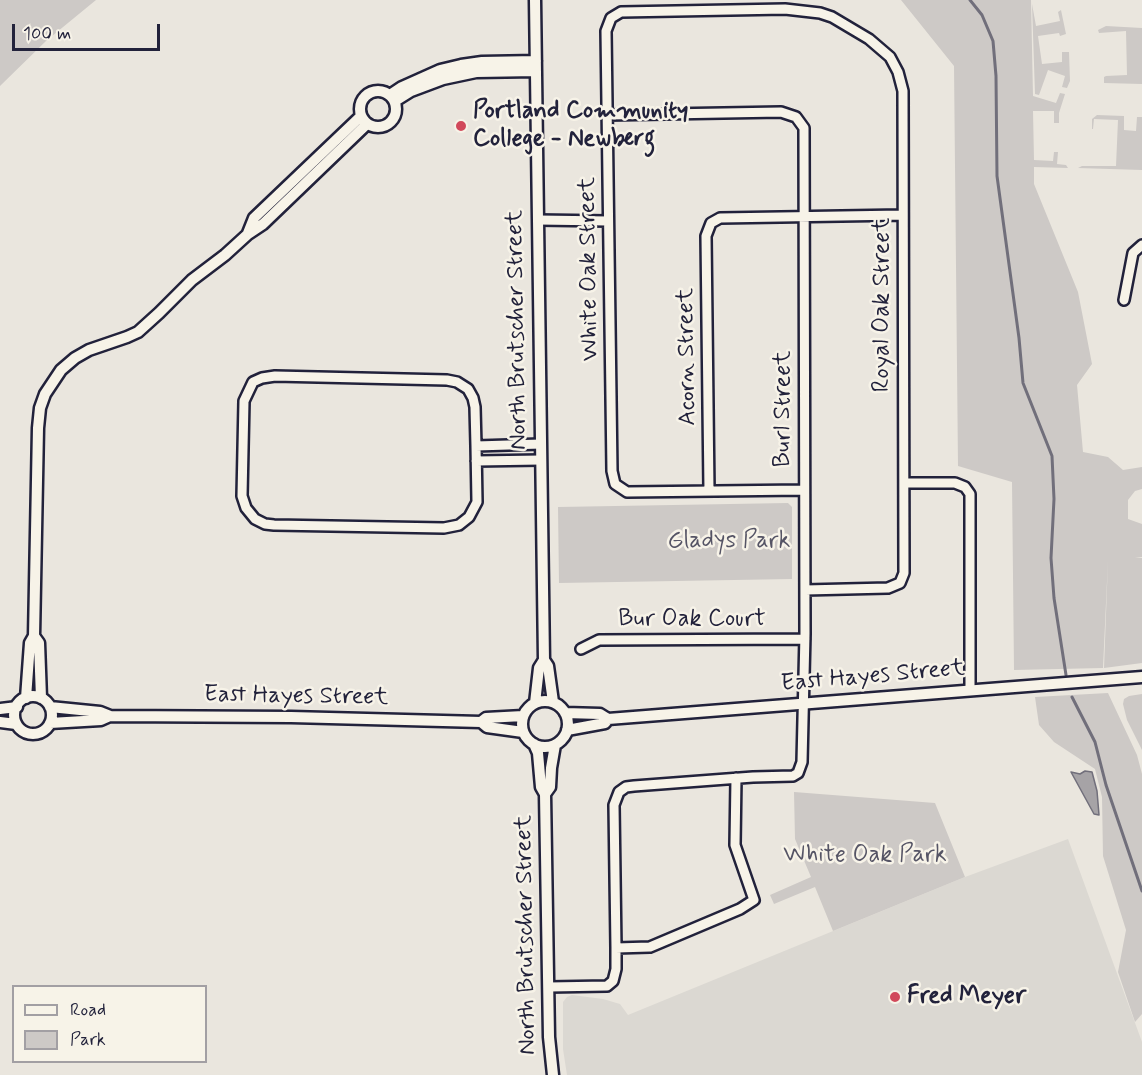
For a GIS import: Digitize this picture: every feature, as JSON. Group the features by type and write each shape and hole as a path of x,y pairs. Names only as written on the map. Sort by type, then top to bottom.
{"street":[{"name":"North Brutscher Street","path":"535,0 544,660 548,666 554,702"},
{"name":"Royal Oak Street","path":"611,18 621,12 807,10 832,17 869,39 890,57 898,72 903,91 904,573 900,583 888,588 805,590"},
{"name":"White Oak Street","path":"611,18 606,31 612,471 615,484 627,492 709,491"},
{"path":"393,98 402,87 440,70 461,65 482,62 536,66"},
{"path":"382,90 393,98 397,109 392,121 382,127 376,127 364,120 360,103 369,93 382,90"},
{"name":"Burl Street","path":"608,115 781,112 796,117 804,128 805,639 802,762 798,773 786,777 736,778"},
{"path":"26,698 30,643 34,636 38,428 40,408 45,394 61,370 75,358 89,350 138,332 159,314 192,280 263,224 364,120"},
{"path":"804,217 902,215"},
{"name":"Acorn Street","path":"709,491 706,236 711,223 720,218 804,217"},
{"path":"538,220 608,220"},
{"path":"1124,300 1133,253 1142,245"},
{"path":"275,376 457,382 468,389 473,398 476,461 477,502 470,517 459,525 444,528 265,524 255,519 246,508 242,496 244,401 253,382 275,376"},
{"path":"476,446 541,444"},
{"path":"476,461 541,460"},
{"path":"904,483 955,483 965,487 970,494 970,690"},
{"path":"709,491 804,490"},
{"path":"0,722 16,724 24,731 34,734 44,731 51,723 50,707 41,698 39,643 34,636"},
{"name":"Bur Oak Court","path":"581,649 599,640 805,639"},
{"name":"North Brutscher Street","path":"535,703 539,668 544,660"},
{"name":"East Hayes Street","path":"565,713 600,714 608,719 1142,677"},
{"path":"0,709 16,707 26,698 41,698"},
{"path":"554,702 565,713 568,722 567,730 564,737 555,745 541,747 534,744 523,732 523,716 535,703 554,702"},
{"path":"16,707 16,724"},
{"name":"East Hayes Street","path":"50,707 100,712 110,716 314,717 481,722 487,727 523,732"},
{"name":"East Hayes Street","path":"51,723 101,720 110,716"},
{"name":"East Hayes Street","path":"481,722 486,718 523,716"},
{"name":"East Hayes Street","path":"567,730 605,723 608,719"},
{"name":"North Brutscher Street","path":"534,744 538,753 541,787 545,794 550,1058 553,1075"},
{"name":"North Brutscher Street","path":"545,794 550,787 550,768 555,745"},
{"path":"549,987 607,986 613,981 616,948 614,805 619,792 626,787 736,778 735,845 754,900 740,909 650,947 616,948"}],"shaded area":[{"path":"1085,771 1092,772 1097,791 1099,815 1094,814 1071,772 1080,774"},
{"path":"1068,839 1142,1042 1142,1075 567,1075 563,1049 563,1002 567,997 572,995 603,999 620,1004 628,1015 965,877"}],"green space":[{"path":"0,0 96,0 46,41 0,86"},
{"path":"901,0 1031,0 1033,96 1056,103 1060,93 1065,94 1059,113 1059,123 1054,123 1054,111 1033,111 1034,160 1053,161 1054,152 1058,152 1057,164 1066,165 1068,168 1034,167 1034,184 1078,292 1092,364 1077,385 1083,452 1108,457 1123,470 1142,467 1142,489 1135,491 1128,500 1128,519 1142,524 1142,557 1135,558 1142,558 1142,663 1104,668 1108,560 1103,668 1014,670 1012,482 958,466 954,66"},
{"path":"1032,4 1036,26 1060,21 1058,12 1061,10 1066,34 1038,36 1042,64 1062,62 1062,52 1069,52 1070,81 1067,88 1062,87 1065,76 1048,70 1039,95 1035,94"},
{"path":"1106,26 1142,28 1142,84 1104,83 1106,76 1127,75 1126,31 1099,33 1098,30"},
{"path":"1097,115 1124,116 1124,130 1136,131 1137,117 1142,117 1142,170 1078,168 1116,166 1118,120 1094,119 1092,129 1092,119"},
{"name":"Gladys Park","path":"788,503 792,507 792,579 559,583 558,507"},
{"path":"1108,693 1137,755 1142,774 1142,1014 1135,1022 1118,972 1126,930 1103,856 1102,797 1095,769 1054,742 1039,725 1035,697"},
{"path":"1142,694 1142,750 1127,720 1123,704 1124,699 1129,696"},
{"name":"White Oak Park","path":"794,792 935,803 965,877 833,931 815,887 774,904 770,895 811,877 795,839"}],"waterway":[{"path":"970,0 982,15 993,41 996,76 997,176 1023,383 1052,456 1054,499 1051,558 1054,598 1066,675"},
{"path":"1072,697 1095,742 1106,785 1142,891"}],"place":[{"name":"Portland Community College - Newberg","path":"461,126"},
{"name":"Fred Meyer","path":"895,997"}]}
